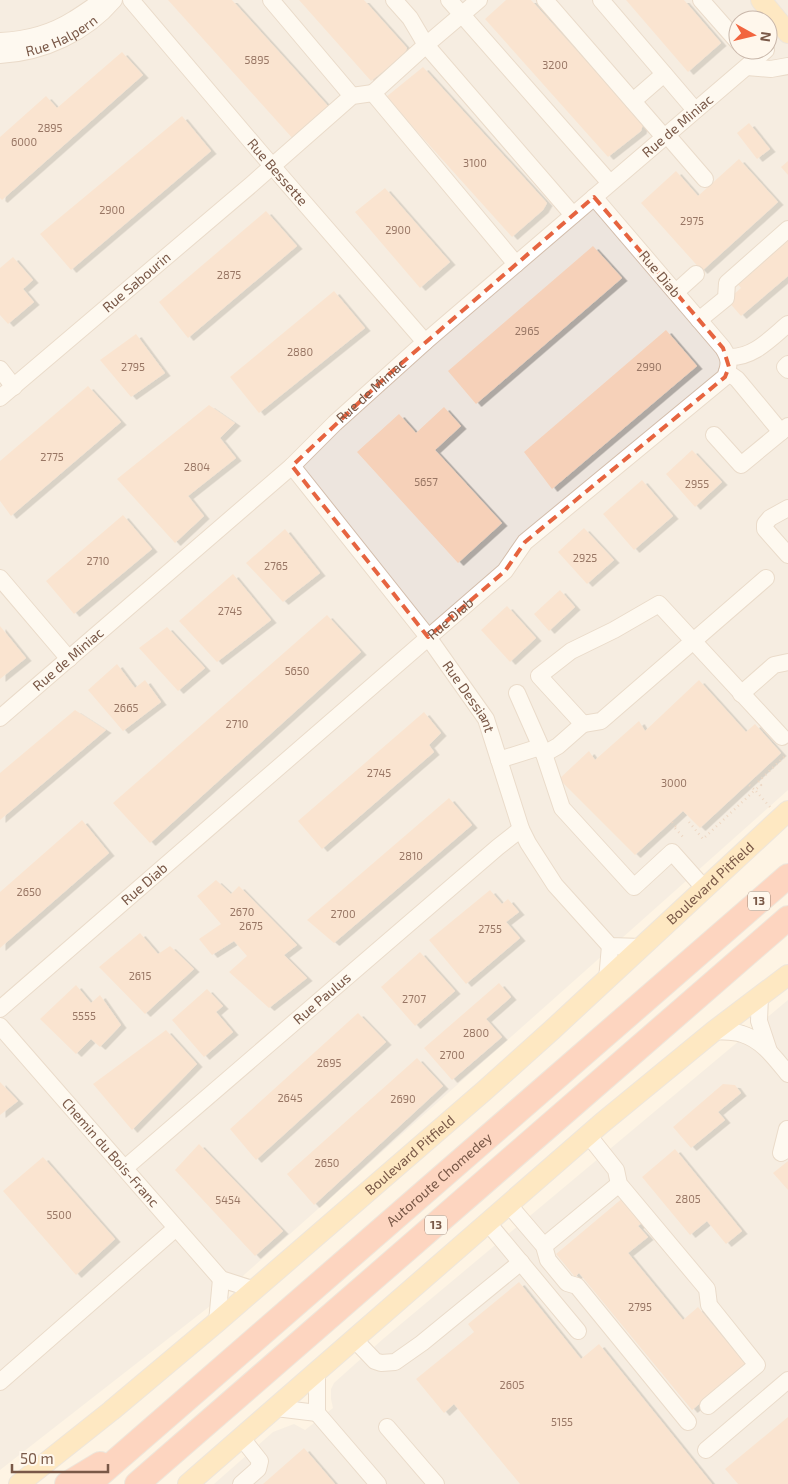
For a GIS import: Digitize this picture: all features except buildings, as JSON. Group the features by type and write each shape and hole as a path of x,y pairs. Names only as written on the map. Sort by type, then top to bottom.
{"highway":[{"name":"Autoroute Chomedey","path":"89,1484 788,876"},
{"name":"13","path":"137,1484 788,918"},
{"path":"67,1484 140,1439"}],"main road":[{"path":"761,0 788,33"},
{"name":"Boulevard Pitfield","path":"19,1484 111,1411 255,1290 498,1079 705,889 780,811"},
{"path":"188,1484 589,1136 714,1031 788,975"}],"street":[{"name":"Rue Halpern","path":"0,41 23,39 51,31 73,20 104,0"},
{"name":"Rue Halpern","path":"0,55 23,53 54,44 96,18 114,0"},
{"name":"Rue Bessette","path":"131,0 425,342"},
{"path":"271,0 352,96 373,93 478,0"},
{"path":"394,0 410,18 426,45 573,215"},
{"path":"449,0 610,183"},
{"path":"545,0 704,179"},
{"path":"601,0 696,110"},
{"path":"701,0 728,31"},
{"name":"Rue de Miniac","path":"778,41 788,33"},
{"name":"Rue de Miniac","path":"0,718 292,466 335,423 425,342 754,60"},
{"path":"760,60 771,69 788,66"},
{"path":"633,101 664,74"},
{"path":"373,93 516,264"},
{"name":"Rue Sabourin","path":"0,398 352,96"},
{"name":"Rue Diab","path":"0,1009 505,571 525,542 725,377 728,365 723,348 594,197"},
{"path":"699,320 726,298 727,283 788,229"},
{"path":"676,292 696,274"},
{"path":"714,435 740,465 784,429 737,379 728,365 763,346 788,324"},
{"path":"788,364 785,367 788,370"},
{"path":"0,369 14,386"},
{"name":"Rue Dessiant","path":"292,466 428,637 486,719 521,829 536,857 555,885 610,946"},
{"path":"788,508 770,518 765,524 766,529 788,555"},
{"path":"0,578 69,659"},
{"path":"499,760 558,746 582,724 601,721 766,578"},
{"path":"582,724 539,676 562,657 659,604 786,742"},
{"path":"741,694 774,665 788,662"},
{"path":"517,693 565,812 634,887 672,852 705,889"},
{"name":"Rue Paulus","path":"125,1168 521,829"},
{"path":"607,980 610,946 642,947"},
{"path":"760,996 758,1021 769,1050"},
{"name":"Chemin du Bois-Franc","path":"0,1026 221,1279"},
{"path":"714,1031 742,1034 752,1038 769,1050 788,1074"},
{"path":"787,1129 781,1153 788,1149"},
{"path":"589,1136 616,1170 618,1184 707,1289 709,1305 757,1365 708,1406"},
{"path":"544,1246 618,1184"},
{"path":"509,1205 544,1246 548,1260 568,1282 577,1286 688,1422"},
{"path":"488,1223 578,1331"},
{"path":"0,1382 176,1228"},
{"path":"354,1339 375,1361 381,1363 395,1362 437,1331 521,1262"},
{"path":"217,1322 221,1279 255,1290"},
{"path":"318,1371 317,1413 378,1484"},
{"path":"706,1450 788,1380"},
{"path":"276,1408 317,1413"},
{"path":"387,1427 436,1484"},
{"path":"241,1437 260,1461 258,1469 241,1484"}],"path":[{"path":"689,822 703,839 761,785 758,782 786,742"},
{"path":"748,784 780,811"},
{"path":"672,822 676,826 674,828 685,839"},
{"path":"691,834 695,830"}],"highlighted area":[{"path":"594,197 723,348 729,367 725,377 525,542 505,571 428,637 292,466 388,375"}],"shaded area":[{"path":"0,0 788,0 788,790 219,1299 0,1470"},
{"path":"788,1000 788,1484 214,1484 273,1432 294,1424 305,1430 333,1408 331,1389 334,1383 383,1339"}]}
